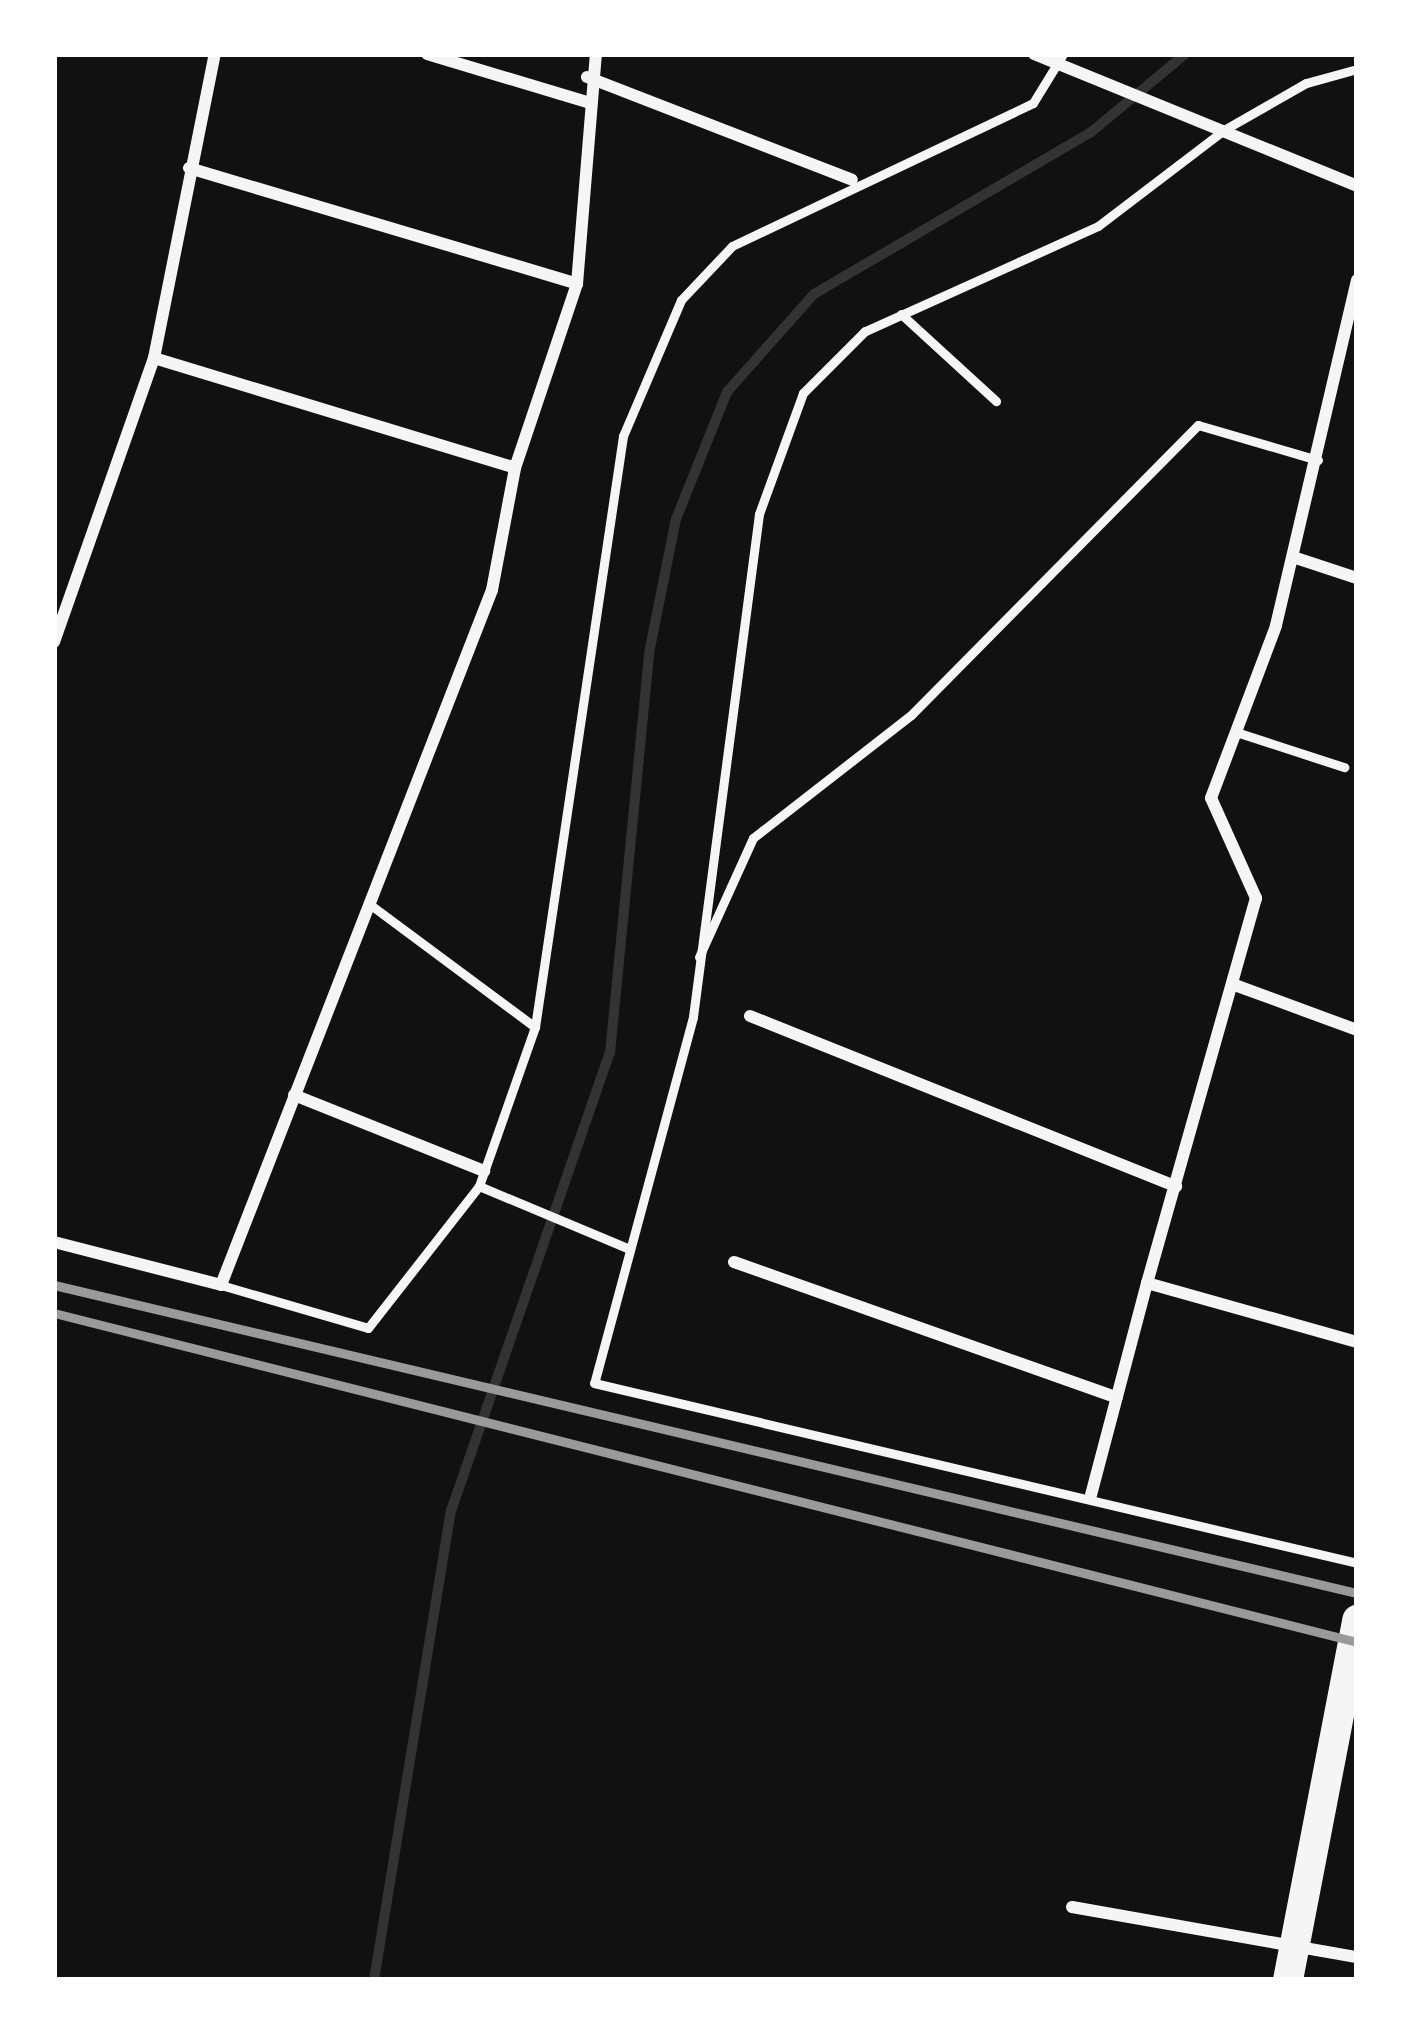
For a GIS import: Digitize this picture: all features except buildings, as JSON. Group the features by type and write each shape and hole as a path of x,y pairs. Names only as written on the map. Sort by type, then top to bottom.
{"main road":[{"path":"1288,1980 1289,1947 1347,1700 1357,1620"}],"street":[{"path":"54,642 154,358 188,169 215,54"},
{"path":"427,54 587,102"},
{"path":"54,1242 221,1285 492,590 515,468 577,284 587,77 596,54"},
{"path":"1034,54 1063,59 1357,186"},
{"path":"1063,59 1074,54"},
{"path":"587,77 853,180"},
{"path":"188,169 577,284"},
{"path":"1091,1495 1232,984 1255,880 1211,798 1293,557 1357,280"},
{"path":"154,358 515,468"},
{"path":"1293,557 1357,578"},
{"path":"1232,984 1357,1030"},
{"path":"750,1016 1176,1186"},
{"path":"294,1095 484,1171"},
{"path":"734,1262 1118,1398"},
{"path":"1147,1283 1357,1342"},
{"path":"1072,1906 1357,1957"}],"lane":[{"path":"221,1285 368,1328 479,1186 536,1027 622,436 681,300 732,245 853,180 1033,103 1063,59"},
{"path":"1357,69 1306,82 1224,130 1098,226 865,332 803,393 758,514 696,964 693,1017 594,1383 1091,1495 1357,1563"},
{"path":"901,314 996,401"},
{"path":"696,964 753,838 910,715 1198,425 1318,460"},
{"path":"1236,732 1344,767"},
{"path":"368,903 536,1027"},
{"path":"479,1186 627,1248"}],"waterway":[{"path":"374,1980 451,1511 610,1053 650,648 676,519 727,392 814,294 1090,133 1185,54"}],"railway":[{"path":"54,1285 1357,1593"},
{"path":"54,1313 1357,1642"}]}
